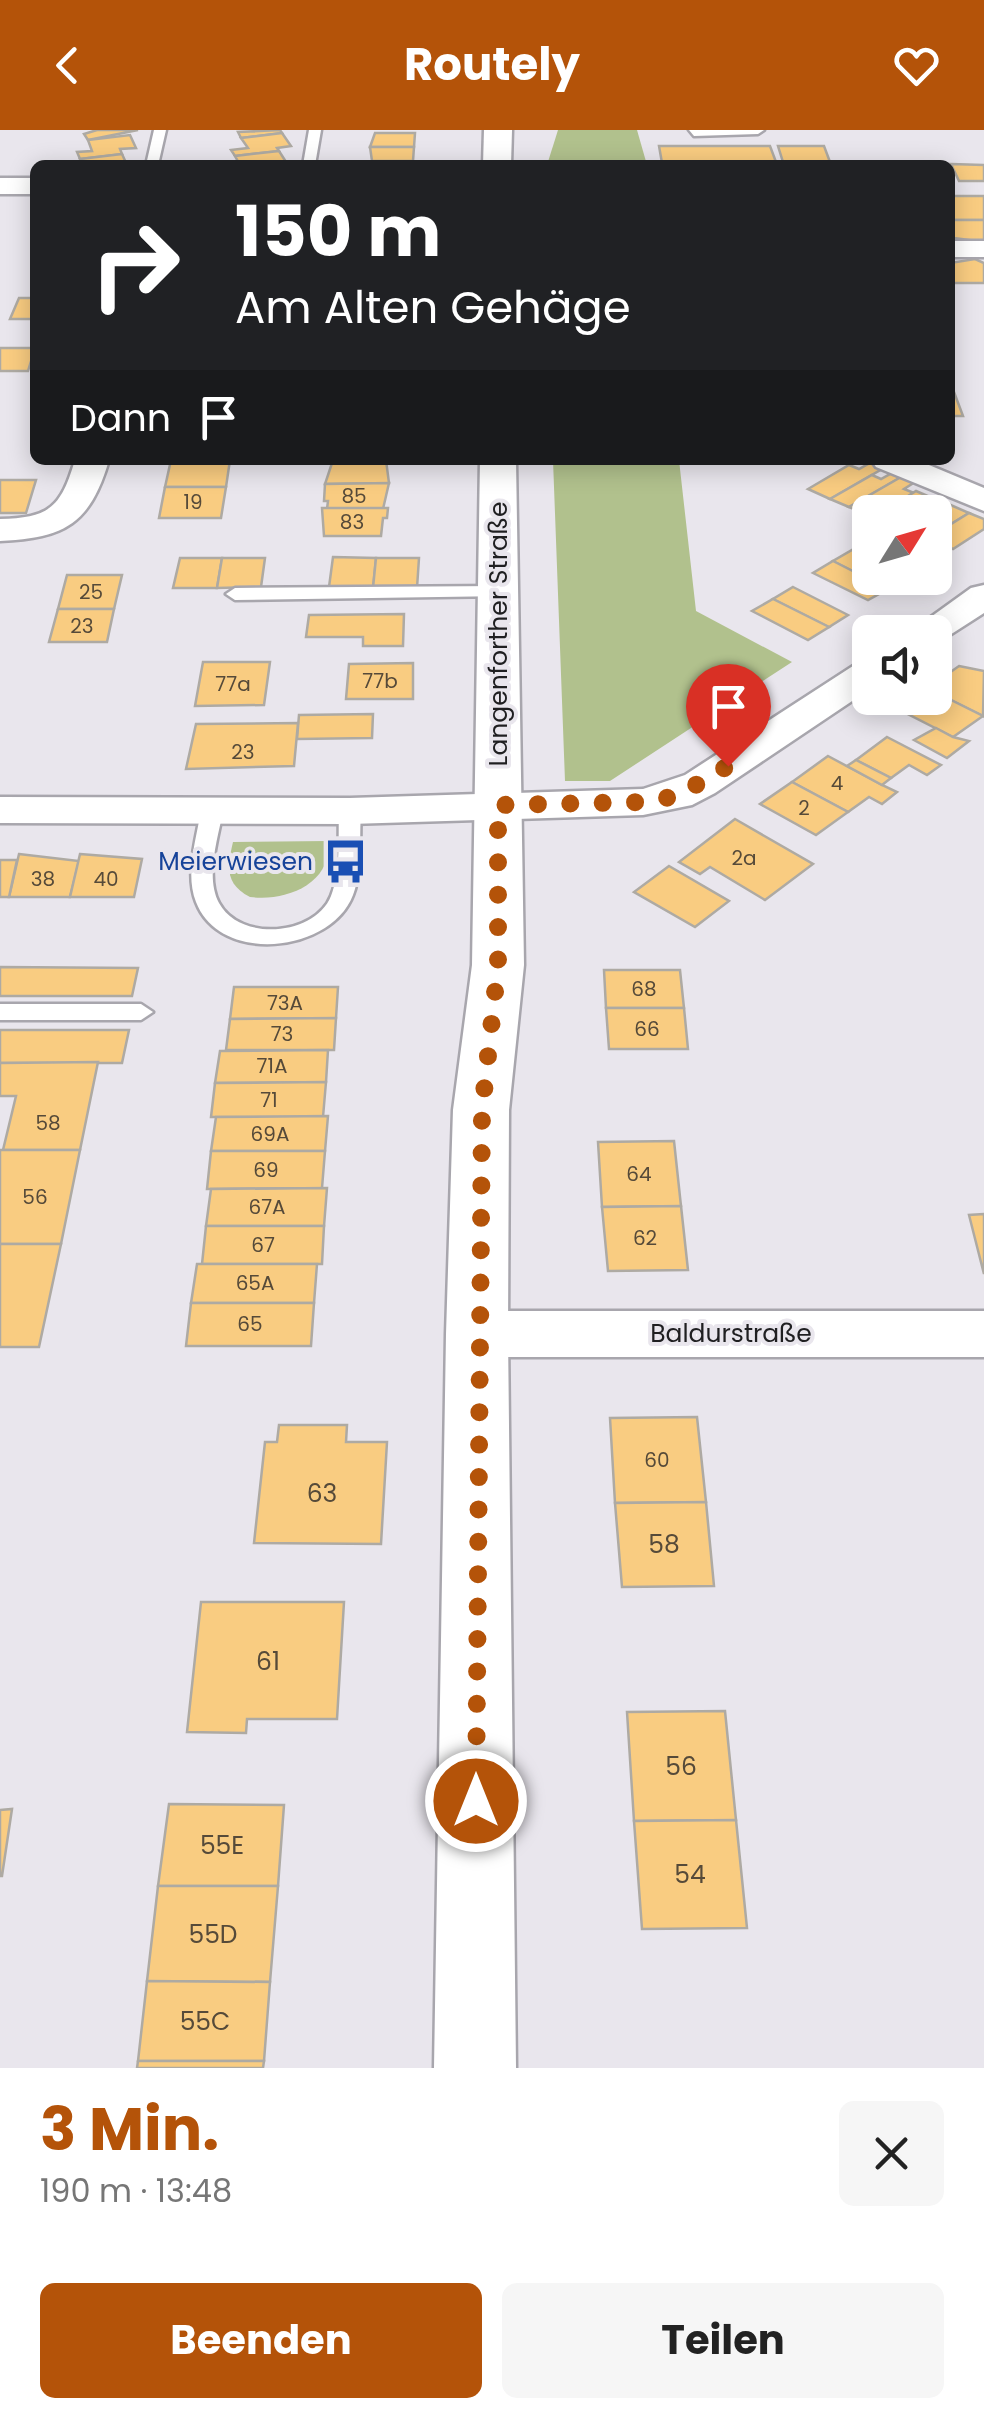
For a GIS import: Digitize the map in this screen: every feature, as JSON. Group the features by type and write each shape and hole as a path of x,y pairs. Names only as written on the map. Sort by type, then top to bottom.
{"main road":[{"path":"497,160 498,130"},
{"name":"Langenforther Straße","path":"475,2068 477,1334 482,1110 498,965 498,465"}],"street":[{"path":"0,186 30,186"},
{"path":"955,249 984,249"},
{"path":"0,530 26,530 64,518 82,498 91,465"},
{"path":"900,465 984,500"},
{"path":"952,617 984,596"},
{"path":"0,810 350,811 643,802 677,796 852,684"},
{"name":"Baldurstraße","path":"477,1334 984,1334"}],"lane":[{"path":"153,160 160,130"},
{"path":"310,160 315,130"},
{"path":"694,132 758,130"},
{"path":"235,594 499,592"},
{"path":"212,811 203,877 211,909 237,932 269,938 304,930 324,918 342,898 350,811"},
{"path":"0,1012 141,1012"}],"green space":[{"path":"558,130 637,130 646,160 549,160"},
{"path":"553,465 680,465 696,611 792,662 610,781 565,781"},
{"path":"328,841 323,869 315,879 291,893 250,897 232,880 229,867 233,842"}],"building":[{"path":"97,130 138,130 88,140 84,134"},
{"path":"238,132 282,133 241,138"},
{"path":"282,133 291,146 277,148 279,151 235,156 231,150 248,148 241,138"},
{"path":"375,133 415,133 414,147 370,147"},
{"path":"130,135 136,148 120,149 122,154 80,159 77,152 92,151 88,140"},
{"path":"659,146 770,146 775,160 661,160"},
{"path":"778,146 824,146 829,160 782,160"},
{"path":"370,147 414,147 413,160 372,160"},
{"path":"279,151 285,160 237,160 235,156"},
{"path":"122,154 125,160 80,160"},
{"path":"955,164 984,165 984,181 959,181"},
{"path":"955,196 984,196 984,220 955,220"},
{"path":"955,220 984,220 984,242 955,238"},
{"path":"975,259 984,263 984,283 955,283 955,262"},
{"path":"19,298 30,298 30,319 10,319"},
{"path":"0,348 30,348 28,371 0,371"},
{"path":"955,395 963,416 955,416"},
{"path":"170,465 229,465 226,487 165,487"},
{"path":"331,465 387,465 389,483 325,484"},
{"path":"849,465 859,469 874,465 882,469 830,499 808,489"},
{"path":"892,473 901,477 870,495 852,495 849,507 830,499 872,475 881,479"},
{"path":"901,477 915,482 904,489 914,493 911,495 870,495"},
{"path":"0,480 36,480 26,513 0,513"},
{"path":"389,483 383,509 327,509 328,501 324,501 325,484"},
{"path":"165,487 226,487 221,518 159,518"},
{"path":"952,506 969,513 952,524"},
{"path":"322,508 388,508 381,536 324,536"},
{"path":"969,513 984,519 984,529 953,549 952,524"},
{"path":"852,550 852,571 833,561"},
{"path":"333,557 376,558 373,588 329,587"},
{"path":"180,558 222,558 217,588 173,588"},
{"path":"222,558 265,558 261,587 217,588"},
{"path":"376,558 419,558 417,588 373,588"},
{"path":"833,561 852,571 852,592 813,573"},
{"path":"67,575 122,575 114,609 58,609"},
{"path":"793,587 848,615 829,627 773,599"},
{"path":"773,599 829,627 808,640 752,611"},
{"path":"58,609 114,609 107,642 49,642"},
{"path":"404,614 403,646 363,646 363,637 306,637 309,615"},
{"path":"203,662 270,662 264,705 195,706"},
{"path":"413,663 413,699 346,699 349,664"},
{"path":"959,666 984,671 983,716 952,700 952,671"},
{"path":"952,700 983,716 953,737 910,715 952,715"},
{"path":"373,714 372,738 297,739 299,715"},
{"path":"298,723 294,766 186,769 196,724"},
{"path":"936,728 969,741 947,758 914,740"},
{"path":"887,737 941,765 927,775 909,765 891,778 856,760"},
{"path":"828,756 897,792 882,804 869,797 848,812 792,782"},
{"path":"856,760 891,778 882,785 847,766"},
{"path":"792,782 848,812 816,835 760,804"},
{"path":"735,819 813,864 765,900 710,867 700,874 679,862"},
{"path":"19,854 79,861 70,897 9,897"},
{"path":"80,854 142,859 134,897 70,897"},
{"path":"0,860 17,860 9,897 0,897"},
{"path":"669,866 729,901 695,927 634,892"},
{"path":"0,967 138,968 132,996 0,996"},
{"path":"604,970 680,970 684,1008 606,1008"},
{"path":"234,987 338,987 336,1018 230,1019"},
{"path":"606,1008 684,1008 688,1049 609,1049"},
{"path":"336,1018 334,1050 226,1050 230,1019"},
{"path":"0,1030 129,1030 122,1063 0,1063"},
{"path":"328,1050 326,1082 215,1083 220,1051"},
{"path":"98,1062 80,1150 3,1150 16,1096 0,1096 0,1063"},
{"path":"326,1082 323,1117 211,1117 215,1083"},
{"path":"328,1116 325,1151 211,1151 216,1117"},
{"path":"674,1141 681,1206 602,1207 598,1142"},
{"path":"0,1150 80,1150 61,1244 0,1244"},
{"path":"211,1151 325,1151 322,1188 207,1189"},
{"path":"327,1188 324,1226 206,1226 211,1189"},
{"path":"681,1206 688,1270 608,1271 602,1207"},
{"path":"984,1214 984,1274 969,1215"},
{"path":"206,1226 324,1226 322,1264 202,1264"},
{"path":"0,1244 61,1244 39,1347 0,1347"},
{"path":"197,1264 317,1264 314,1303 191,1303"},
{"path":"191,1303 314,1303 311,1346 186,1346"},
{"path":"697,1417 706,1502 615,1503 610,1418"},
{"path":"279,1425 347,1425 346,1442 387,1442 381,1544 254,1543 265,1442 277,1442"},
{"path":"706,1502 714,1586 622,1587 615,1503"},
{"path":"201,1602 344,1602 337,1719 247,1719 246,1733 187,1732"},
{"path":"725,1711 736,1820 634,1821 627,1712"},
{"path":"169,1804 284,1805 278,1886 158,1886"},
{"path":"12,1809 2,1876 0,1876 0,1810"},
{"path":"736,1820 747,1928 642,1929 634,1821"},
{"path":"158,1886 278,1886 270,1982 147,1981"},
{"path":"147,1981 270,1982 264,2061 138,2061"},
{"path":"138,2061 264,2061 263,2068 137,2068"}],"place":[{"name":"Meierwiesen","path":"346,861"}],"route":[{"path":"476,1801 477,1334 482,1110 498,965 498,805 643,802 677,796 728,766"}]}
